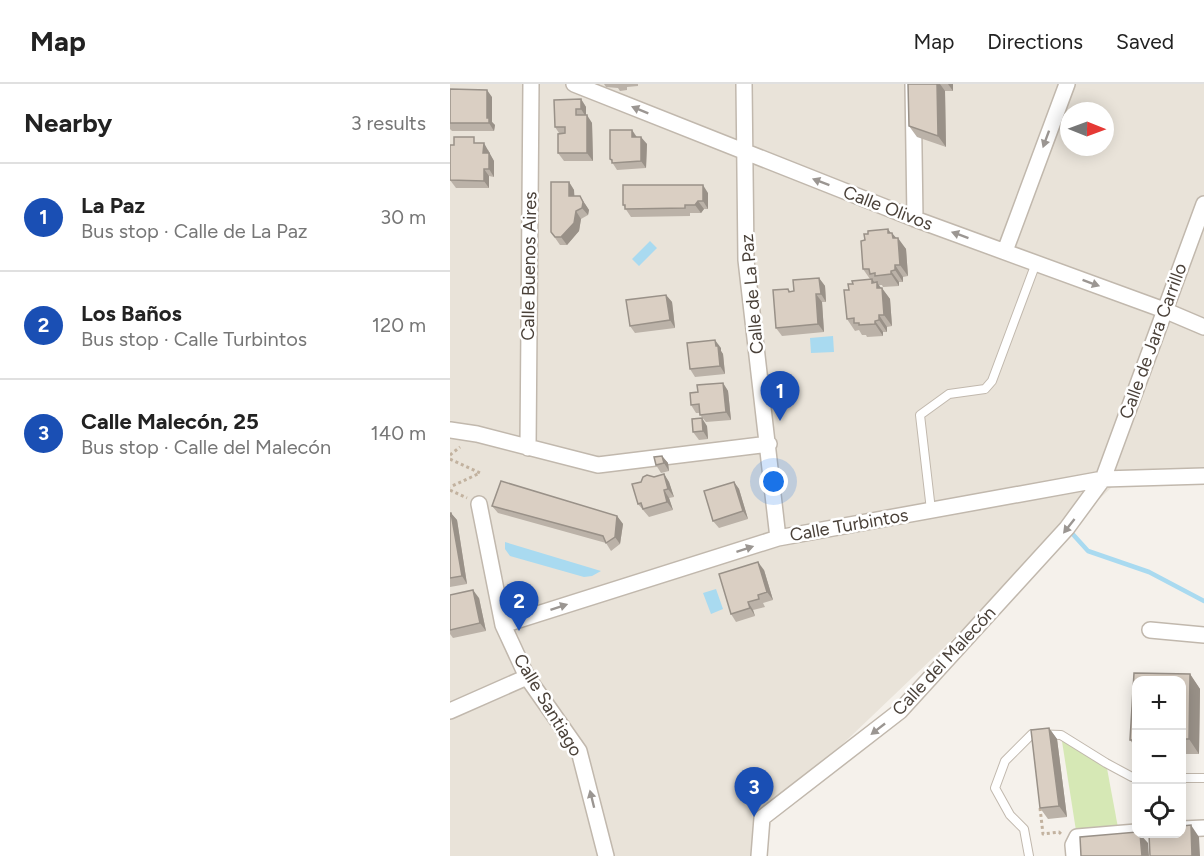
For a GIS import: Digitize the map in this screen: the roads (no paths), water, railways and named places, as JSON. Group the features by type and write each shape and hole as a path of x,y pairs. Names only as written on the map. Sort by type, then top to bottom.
{"street":[{"name":"Calle Buenos Aires","path":"528,448 531,84"},
{"name":"Calle Olivos","path":"574,84 915,219 1164,310 1204,327"},
{"name":"Calle de La Paz","path":"744,84 746,260 769,444 778,538"},
{"path":"913,84 915,219"},
{"path":"1005,251 1067,84"},
{"name":"Calle de Jara Carrillo","path":"1103,479 1204,204"},
{"path":"450,430 477,434 598,465 769,444"},
{"name":"Calle Turbintos","path":"503,625 778,538 1103,479 1204,476"},
{"name":"Calle del Malecón","path":"759,856 762,818 900,711 1067,528 1103,479"},
{"path":"479,504 503,625"},
{"name":"Calle Santiago","path":"503,625 527,677 579,751 606,856"},
{"path":"1150,630 1204,635"},
{"path":"450,711 527,677"},
{"path":"1186,829 1204,828"},
{"path":"1074,856 1073,845 1077,837 1132,832"}],"lane":[{"path":"931,510 920,415 949,394 985,389 992,381 1036,263"},
{"path":"1029,856 1024,829 1010,815 995,788 1005,761 1032,734 1061,735 1132,777"},
{"path":"1186,777 1204,778"}],"water":[{"path":"650,241 657,248 639,266 632,259"},
{"path":"833,336 834,352 811,353 810,338"},
{"path":"505,542 601,571 584,577 510,556 505,549"},
{"path":"716,589 723,609 711,614 703,593"}],"waterway":[{"path":"1069,530 1088,551 1149,572 1204,601"}],"place":[{"name":"La Paz","path":"780,421"},
{"name":"Los Baños","path":"519,631"},
{"name":"Calle Malecón, 25","path":"754,817"}]}
